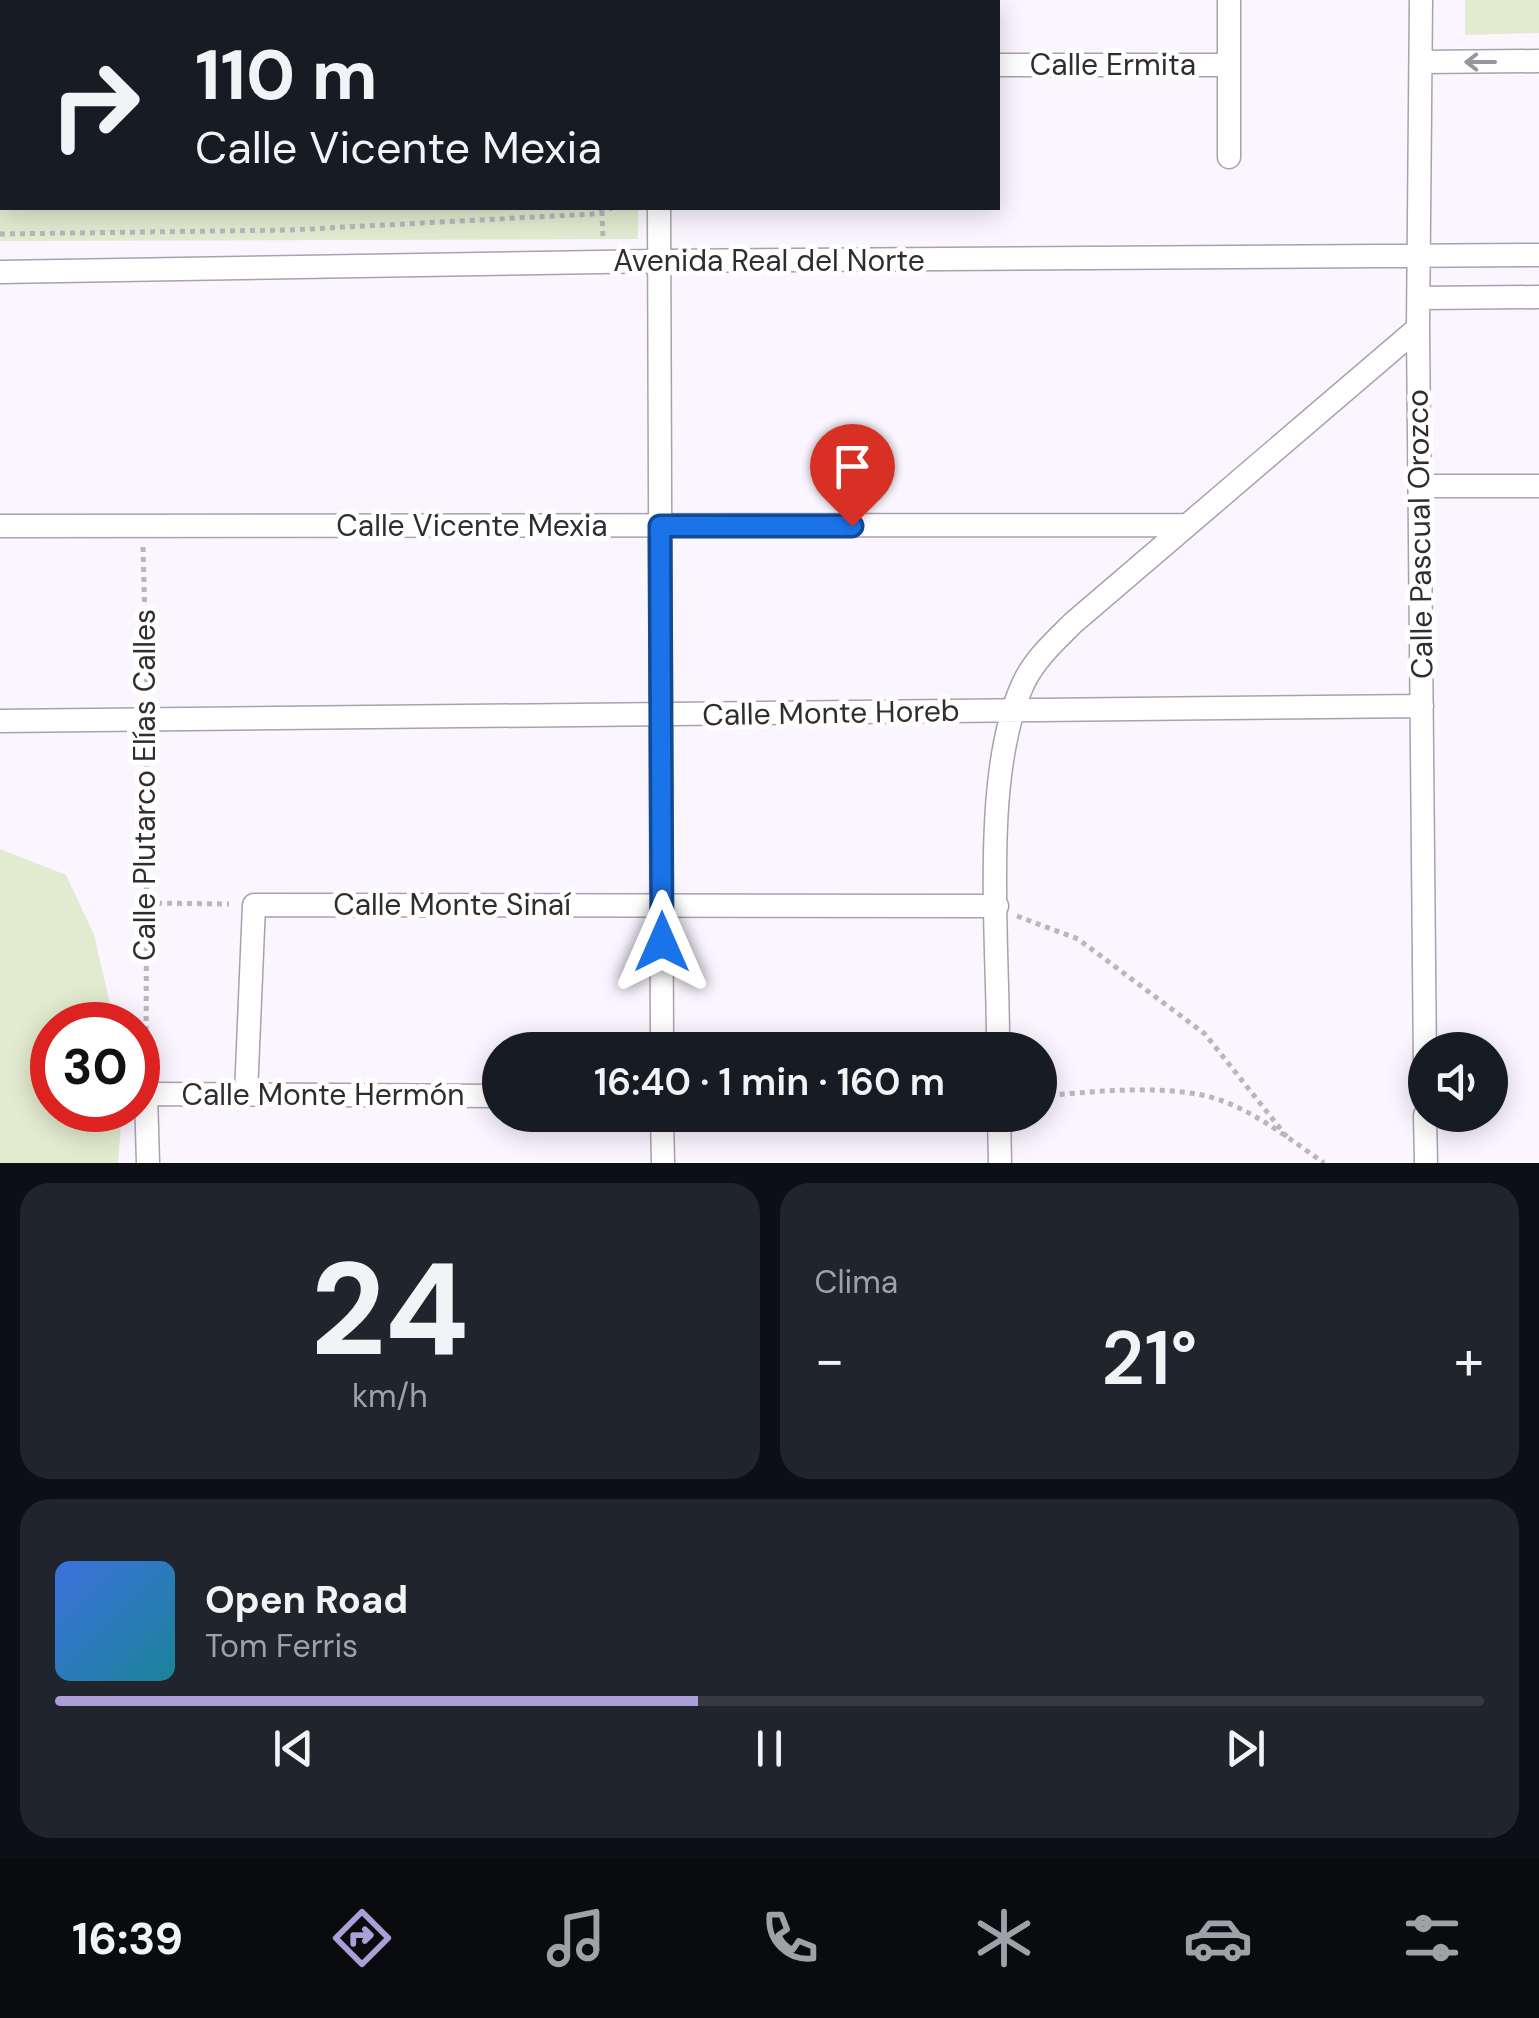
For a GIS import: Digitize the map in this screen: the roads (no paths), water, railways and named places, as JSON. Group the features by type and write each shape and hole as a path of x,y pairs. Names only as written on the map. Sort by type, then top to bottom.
{"street":[{"path":"1229,0 1229,158"},
{"name":"Calle Pascual Orozco","path":"1421,0 1422,256 1418,328 1425,1032"},
{"path":"1421,62 1539,62"},
{"name":"Calle Ermita","path":"1000,65 1228,65"},
{"path":"659,210 662,1032"},
{"name":"Avenida Real del Norte","path":"0,272 659,261 1539,255"},
{"path":"1420,298 1539,297"},
{"path":"998,1032 1002,774 1024,680 1042,654 1185,525 1418,328"},
{"path":"1420,486 1539,486"},
{"name":"Calle Vicente Mexia","path":"0,526 1185,525"},
{"name":"Calle Monte Horeb","path":"0,721 1422,706"},
{"name":"Calle Monte Sinaí","path":"246,1094 254,905 997,906"},
{"name":"Calle Monte Hermón","path":"148,1163 146,1094 482,1096"},
{"path":"662,1132 662,1163"},
{"path":"999,1132 1000,1163"},
{"path":"1426,1132 1426,1163"}]}
